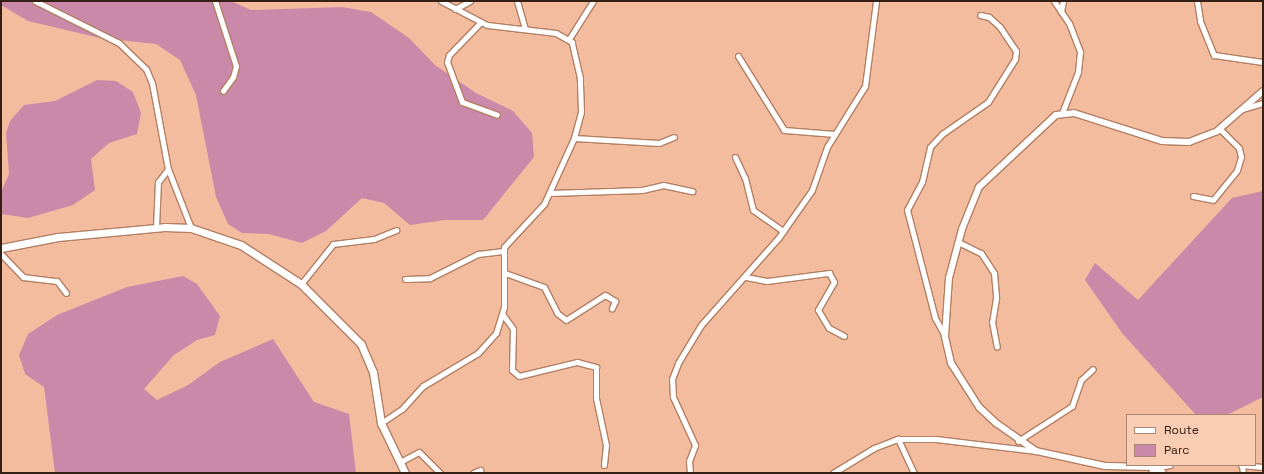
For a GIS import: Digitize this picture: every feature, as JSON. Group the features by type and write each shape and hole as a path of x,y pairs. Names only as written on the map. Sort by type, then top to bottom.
{"main road":[{"path":"1,248 58,237 156,227 191,228 241,245 301,284 329,308 369,356 381,423 405,473"}],"street":[{"path":"35,1 119,43 146,69 152,83 168,169 191,228"},
{"path":"214,1 236,66 233,77 223,91"},
{"path":"381,423 402,409 423,386 483,348 496,333 503,315 505,273 503,250 509,239 540,211 550,193 574,138 582,95 576,47 569,39 556,33 480,22 441,1"},
{"path":"455,9 470,1"},
{"path":"517,1 525,29"},
{"path":"569,39 593,1"},
{"path":"690,473 689,461 695,445 677,410 672,379 678,363 701,325 746,277 783,231 812,190 835,134 865,86 876,1"},
{"path":"1054,1 1061,12 1080,52 1078,72 1062,113"},
{"path":"1061,12 1063,1"},
{"path":"1197,1 1200,21 1214,55 1263,62"},
{"path":"945,336 935,318 907,210 922,182 930,147 942,134 988,102 1015,59 1016,51 1000,27 989,17 980,15"},
{"path":"480,22 449,55 447,62 462,102 497,115"},
{"path":"738,56 784,130 835,134"},
{"path":"1036,451 1018,441 996,423 964,386 951,363 945,336 945,300 958,242 979,187 1038,129 1062,113 1074,113 1176,143 1203,137 1220,129 1263,91"},
{"path":"1241,110 1263,104"},
{"path":"1193,196 1213,200 1237,170 1241,156 1239,148 1220,129"},
{"path":"574,138 658,143 674,138"},
{"path":"735,157 745,178 753,210 783,231"},
{"path":"156,227 158,182 168,169"},
{"path":"550,193 642,190 663,185 692,191"},
{"path":"301,284 333,244 374,239 396,230"},
{"path":"958,242 981,253 994,273 996,298 992,322 996,347"},
{"path":"405,279 430,278 478,254 503,250"},
{"path":"1,254 19,275 57,281 66,293"},
{"path":"505,273 544,287 557,313 566,320 605,294 615,301 612,308"},
{"path":"746,277 767,280 829,273 834,282 818,310 829,328 844,336"},
{"path":"503,315 513,329 512,370 519,376 577,362 596,367 596,398 606,445 604,465"},
{"path":"1018,441 1072,406 1081,380 1094,369"},
{"path":"898,439 914,473"},
{"path":"833,473 874,448 898,439 936,439 1036,451 1105,466 1141,467 1157,471 1169,466"},
{"path":"400,462 420,452 440,473"},
{"path":"841,473 846,466"},
{"path":"1252,466 1263,467"},
{"path":"473,473 480,470"}],"green space":[{"path":"1,1 231,1 251,10 342,7 371,12 409,38 435,65 476,93 513,111 532,133 534,157 483,220 445,220 410,225 384,203 362,198 326,231 302,243 269,234 242,233 228,224 216,197 196,95 180,60 156,44 100,38 28,21 1,5"},
{"path":"97,80 116,81 133,92 141,113 137,134 109,143 91,159 95,190 73,205 28,218 1,214 1,192 9,174 6,133 10,121 24,105 55,101"},
{"path":"1263,191 1263,397 1229,414 1195,414 1122,333 1085,280 1095,263 1138,300 1232,198"},
{"path":"183,276 197,284 220,316 215,335 197,340 174,355 144,389 157,400 188,385 220,362 273,339 314,402 349,414 356,473 55,473 44,387 25,374 19,355 28,334 57,315 127,287"}]}
